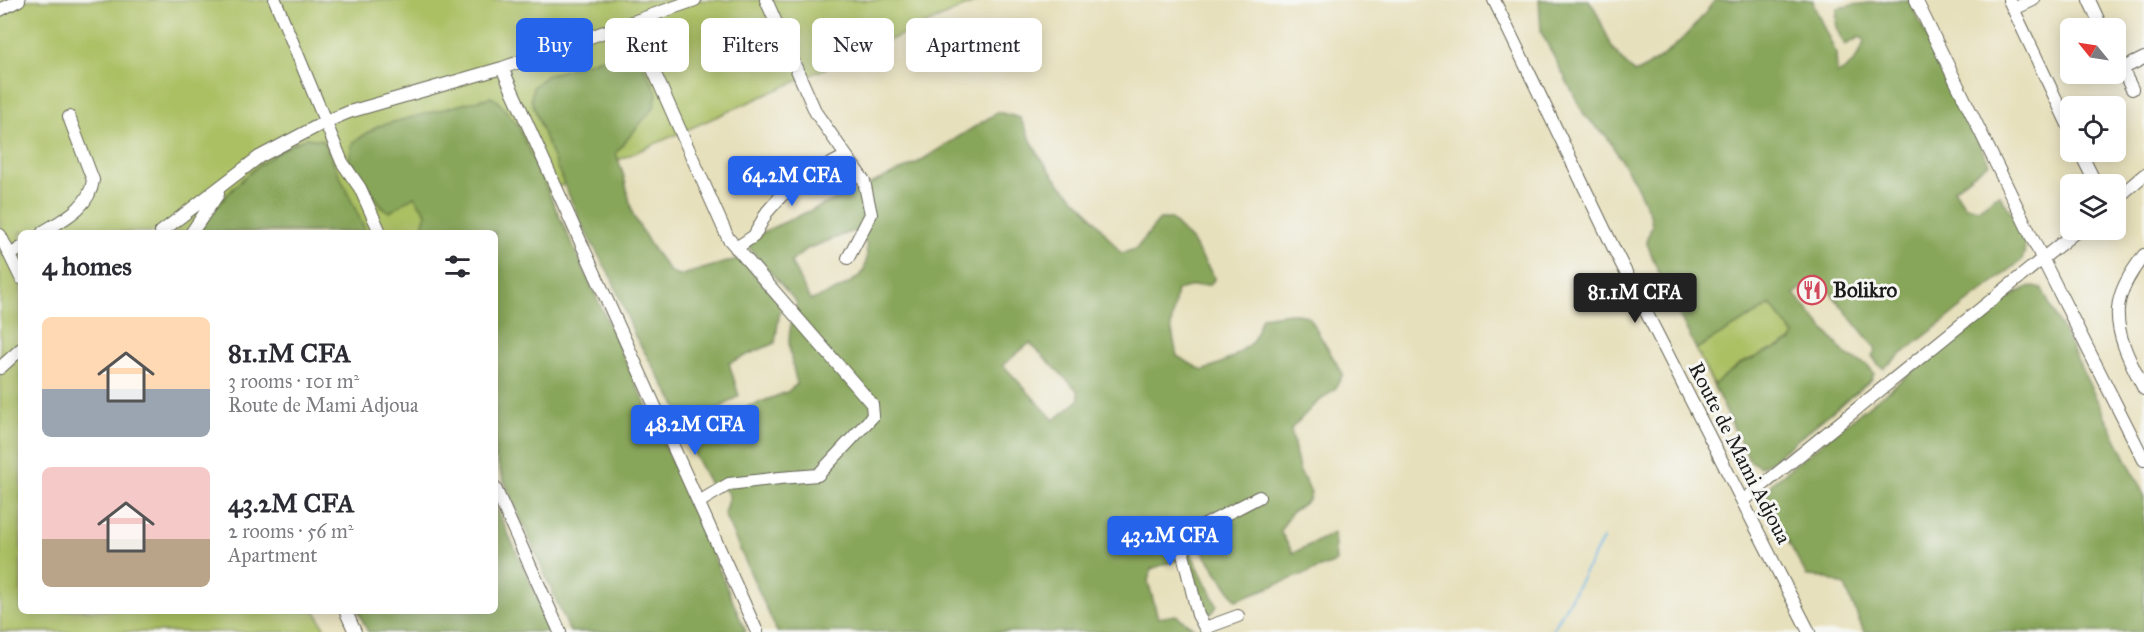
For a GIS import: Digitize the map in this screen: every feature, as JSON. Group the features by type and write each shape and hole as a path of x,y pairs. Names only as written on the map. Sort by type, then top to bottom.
{"street":[{"path":"0,10 19,0"},
{"path":"275,0 342,162 360,188 379,230"},
{"path":"643,18 695,0"},
{"path":"766,0 816,113 864,181 871,214 848,258"},
{"name":"Route de Mami Adjoua","path":"1494,0 1615,251 1809,632"},
{"path":"1916,0 2144,460"},
{"path":"2033,0 2011,5 2060,108"},
{"path":"2089,0 2097,18"},
{"path":"164,230 259,157 325,122 349,112 502,68 605,32"},
{"path":"2126,67 2144,58"},
{"path":"502,68 757,632"},
{"path":"654,72 728,238 872,404 873,416 818,475 729,484 699,502"},
{"path":"2126,77 2132,89"},
{"path":"46,230 83,204 92,188 93,180 69,117"},
{"path":"736,248 753,236 767,212 782,195 846,156"},
{"path":"2126,191 2144,175"},
{"path":"193,230 226,183"},
{"path":"0,235 18,272"},
{"path":"1743,501 2065,240"},
{"path":"10,255 18,250"},
{"path":"2144,255 2123,290 2118,309 2128,357 2144,389"},
{"path":"0,368 18,352"},
{"path":"498,495 560,632"},
{"path":"1238,616 1205,628 1198,615 1183,554 1186,544 1203,526 1259,497"},
{"path":"347,614 355,632"}],"green space":[{"path":"0,0 980,0 939,18 906,18 906,33 894,38 894,18 812,18 812,72 817,72 461,230 18,230 18,614 317,614 326,632 0,632"},
{"path":"1539,0 1589,0 1613,49 1634,73 1658,60 1679,42 1715,0 1813,0 1836,53 1837,74 1855,60 1864,40 1860,37 1845,45 1837,27 1838,8 1873,2 1909,0 1989,163 1954,189 1965,206 1978,209 1999,194 2023,234 2025,251 2022,260 1884,368 1879,366 1872,356 1876,349 1818,277 1794,294 1847,356 1868,365 1874,374 1871,380 1771,461 1760,467 1750,461 1713,385 1740,364 1792,341 1794,335 1771,305 1696,349 1646,241 1652,226 1650,214 1633,179 1607,137 1585,116 1541,32"},
{"path":"605,57 605,72 646,72 657,93 654,107 616,153 633,215 651,246 671,273 679,276 740,258 781,304 775,343 729,363 739,396 694,424 681,414 635,336 612,279 582,226 531,99 533,87 546,76 558,72 593,72 593,61"},
{"path":"490,97 497,100 517,124 684,488 746,632 570,632 498,465 498,230 424,230 426,213 414,196 390,212 383,208 349,160 352,143 378,126"},
{"path":"998,112 1020,118 1038,154 1058,182 1085,208 1121,253 1136,249 1160,219 1171,219 1191,240 1215,278 1210,285 1177,290 1171,326 1177,356 1203,371 1232,358 1253,341 1262,317 1290,313 1308,316 1343,374 1335,389 1312,407 1291,429 1299,470 1311,492 1309,500 1291,513 1280,531 1293,553 1334,533 1336,562 1236,600 1199,546 1191,553 1217,606 1212,613 1205,615 1200,612 1180,559 1151,569 1148,581 1158,618 1176,615 1199,632 777,632 724,514 729,496 721,483 711,486 688,443 742,409 787,392 797,384 789,335 797,303 747,245 765,231 917,163","holes":["853,231 866,243 865,268 847,285 810,300 791,262 807,249","1030,343 1078,391 1079,400 1054,420 1003,365"]},
{"path":"306,138 323,140 365,230 199,230 245,177 273,155"},
{"path":"2030,286 2042,289 2144,495 2144,632 1864,632 1845,586 1823,577 1807,576 1765,499 1772,483 1997,304"},
{"path":"1771,305 1794,335 1792,341 1740,364 1713,385 1696,349"},
{"path":"498,512 553,632 368,632 359,614 498,614"}],"waterway":[{"path":"1552,632 1603,539"}],"place":[{"name":"Bolikro","path":"1812,290"}]}
